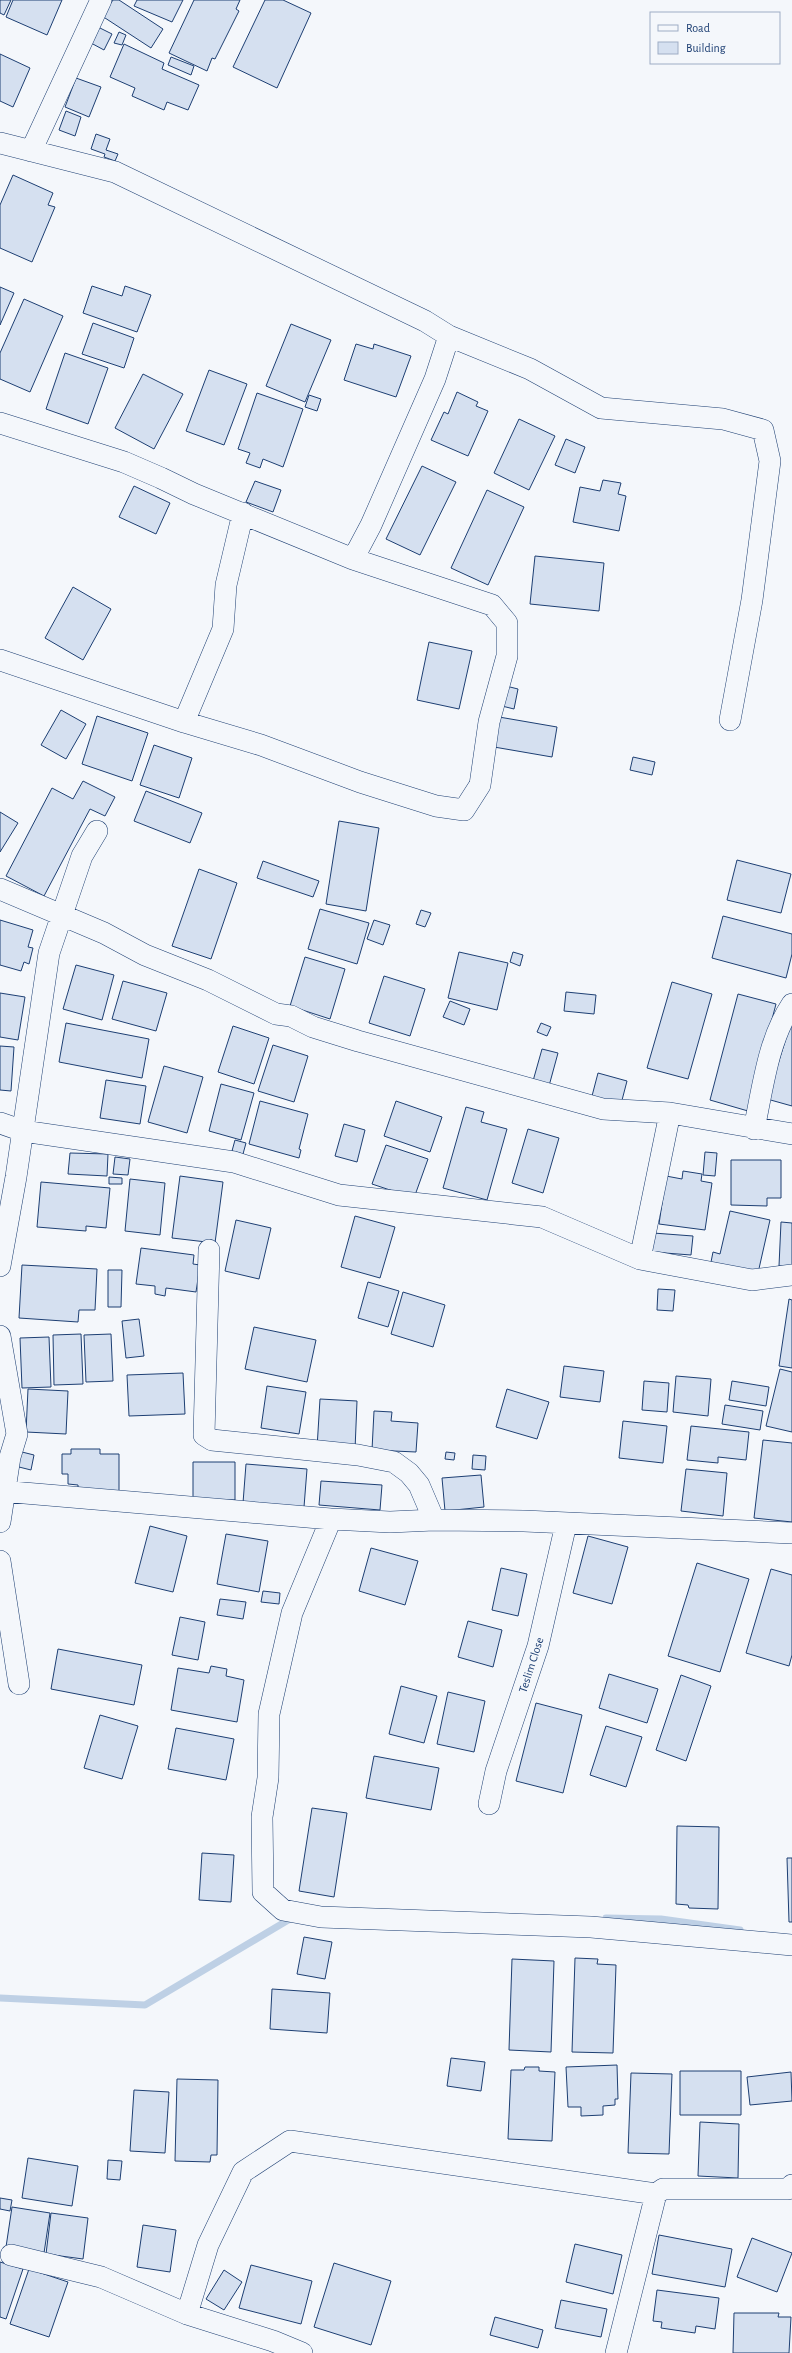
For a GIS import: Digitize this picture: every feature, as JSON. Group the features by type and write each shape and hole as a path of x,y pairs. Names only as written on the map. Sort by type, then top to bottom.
{"street":[{"path":"31,151 101,0"},
{"path":"0,143 115,172 425,321 449,336 530,369 601,408 723,419 763,430 770,460 752,600 730,720"},
{"path":"353,558 371,525 435,379 449,336"},
{"path":"0,660 184,722 261,745 360,782 436,806 464,810 480,784 489,722 507,656 507,623 492,605 353,558 194,494 124,462 1,425"},
{"path":"184,722 222,629 226,585 242,513"},
{"path":"0,1266 23,1131 49,952 82,856 97,830"},
{"path":"0,889 104,933 145,955 208,980 276,1014 291,1016 336,1034 603,1109 670,1113 754,1129 792,1134"},
{"path":"754,1129 770,1057 782,1019 792,1004"},
{"path":"640,1259 670,1113"},
{"path":"0,1123 23,1131 234,1162 339,1195 542,1216 640,1259 752,1280 792,1275"},
{"path":"210,1250 204,1435 212,1440 358,1455 394,1462 409,1473 419,1485 434,1520"},
{"path":"0,1336 17,1434 2,1491 0,1522"},
{"path":"2,1491 331,1519 390,1522 434,1520 566,1524 792,1533"},
{"path":"331,1519 292,1613 269,1714 268,1778 262,1817 263,1892 283,1910 321,1917 591,1926 792,1945"},
{"name":"Teslim Close","path":"490,1804 496,1771 538,1646 566,1524"},
{"path":"0,1560 19,1684"},
{"path":"187,2314 208,2245 243,2172 290,2141 656,2194"},
{"path":"616,2353 656,2194 663,2189 788,2189 792,2185"},
{"path":"11,2255 101,2277 187,2314 273,2341 302,2353"}],"building":[{"path":"0,0 11,0 4,15 0,13"},
{"path":"13,0 62,0 47,35 6,17"},
{"path":"113,0 119,0 163,29 151,48 102,16"},
{"path":"137,0 183,0 172,22 134,6"},
{"path":"194,0 240,0 236,9 239,11 215,59 212,58 207,71 169,53"},
{"path":"265,0 283,0 311,13 277,88 233,67"},
{"path":"98,27 112,34 104,50 91,43"},
{"path":"119,32 126,35 122,45 114,43"},
{"path":"124,44 164,63 162,69 199,85 188,110 167,102 164,110 132,96 135,88 110,77"},
{"path":"0,54 30,68 13,107 0,101"},
{"path":"171,57 194,66 191,75 168,65"},
{"path":"76,78 101,87 89,117 65,107"},
{"path":"66,111 81,117 75,136 59,130"},
{"path":"96,134 110,139 106,150 118,154 115,161 104,157 105,154 91,149"},
{"path":"13,175 53,193 48,205 55,207 32,262 0,248 0,205"},
{"path":"92,286 122,296 125,286 151,295 137,332 83,313"},
{"path":"0,287 14,293 0,325"},
{"path":"24,299 63,316 30,392 0,379 0,353"},
{"path":"93,323 134,338 124,368 82,354"},
{"path":"291,324 331,340 305,402 266,386"},
{"path":"356,344 373,349 374,344 411,356 396,397 344,380"},
{"path":"65,353 108,368 88,424 46,409"},
{"path":"209,370 247,384 224,445 186,431"},
{"path":"143,374 183,394 154,449 115,428"},
{"path":"457,392 478,402 476,406 488,411 468,456 431,440 444,412 448,414"},
{"path":"257,393 303,409 283,467 263,459 260,468 246,463 250,453 238,449"},
{"path":"309,395 321,399 317,411 305,407"},
{"path":"519,419 555,436 529,490 494,473"},
{"path":"566,439 585,447 575,473 555,465"},
{"path":"422,466 456,482 420,555 386,539"},
{"path":"603,480 621,483 618,494 626,496 619,531 573,522 580,487 600,491"},
{"path":"255,481 281,490 273,512 246,502"},
{"path":"134,486 170,503 156,534 119,517"},
{"path":"487,490 524,507 488,585 451,568"},
{"path":"535,556 604,563 599,611 530,604"},
{"path":"73,587 111,609 83,660 45,638"},
{"path":"429,642 472,651 459,709 417,700"},
{"path":"502,685 518,689 514,709 498,705"},
{"path":"61,710 86,724 66,759 41,745"},
{"path":"97,716 148,733 132,781 82,764"},
{"path":"499,717 557,727 552,757 494,747"},
{"path":"154,745 192,758 179,798 140,785"},
{"path":"633,757 655,762 652,775 630,770"},
{"path":"83,781 115,797 105,816 90,809 44,896 6,876 52,788 73,799"},
{"path":"146,791 202,813 190,843 134,821"},
{"path":"0,812 18,823 0,852"},
{"path":"339,821 379,828 366,911 326,904"},
{"path":"737,860 791,874 781,913 727,900"},
{"path":"263,861 319,881 313,897 257,878"},
{"path":"199,869 237,883 211,959 172,946"},
{"path":"320,909 369,923 357,964 308,949"},
{"path":"421,910 431,913 425,927 416,924"},
{"path":"723,916 792,934 792,954 786,978 712,958"},
{"path":"0,920 33,930 28,947 33,948 29,964 24,962 21,971 0,965"},
{"path":"374,920 390,925 383,945 367,939"},
{"path":"459,952 508,963 497,1010 448,998"},
{"path":"513,952 523,955 520,966 510,962"},
{"path":"305,957 345,969 330,1019 290,1006"},
{"path":"76,965 114,975 102,1020 63,1009"},
{"path":"384,976 425,989 410,1036 369,1023"},
{"path":"123,981 167,993 156,1031 112,1019"},
{"path":"672,982 712,994 688,1079 647,1068"},
{"path":"566,992 596,995 594,1014 564,1011"},
{"path":"0,993 25,997 18,1040 0,1037"},
{"path":"738,994 776,1004 748,1111 710,1100"},
{"path":"450,1001 470,1009 464,1025 443,1017"},
{"path":"792,1019 792,1106 767,1099"},
{"path":"66,1023 149,1039 142,1078 59,1062"},
{"path":"541,1023 551,1027 547,1036 537,1032"},
{"path":"233,1026 269,1038 254,1084 218,1072"},
{"path":"273,1045 308,1056 294,1102 258,1091"},
{"path":"0,1046 14,1047 11,1091 0,1090"},
{"path":"542,1049 558,1053 549,1086 533,1081"},
{"path":"164,1066 203,1077 187,1133 148,1122"},
{"path":"598,1073 627,1081 621,1104 592,1096"},
{"path":"106,1080 146,1086 140,1124 100,1118"},
{"path":"221,1084 254,1093 241,1140 209,1131"},
{"path":"260,1101 308,1114 299,1149 301,1150 299,1158 249,1144"},
{"path":"396,1101 442,1117 430,1152 384,1136"},
{"path":"466,1107 484,1112 481,1122 507,1129 487,1200 443,1188"},
{"path":"344,1124 365,1130 357,1162 335,1156"},
{"path":"528,1129 559,1138 543,1193 512,1183"},
{"path":"235,1140 246,1143 243,1154 232,1151"},
{"path":"386,1145 428,1159 414,1198 372,1184"},
{"path":"705,1152 717,1153 715,1176 703,1175"},
{"path":"70,1153 108,1154 107,1176 68,1174"},
{"path":"115,1157 130,1159 128,1175 113,1174"},
{"path":"731,1160 781,1160 781,1198 767,1198 767,1206 731,1205"},
{"path":"683,1171 702,1174 701,1181 712,1183 705,1230 659,1224 666,1176 682,1179"},
{"path":"180,1176 223,1182 215,1243 172,1238"},
{"path":"109,1177 122,1178 122,1184 109,1184"},
{"path":"130,1179 165,1183 160,1235 125,1231"},
{"path":"41,1182 110,1188 106,1228 86,1226 86,1231 37,1227"},
{"path":"730,1211 770,1220 758,1273 711,1262 713,1252 720,1254"},
{"path":"355,1216 395,1227 380,1278 341,1267"},
{"path":"236,1220 271,1228 259,1279 225,1271"},
{"path":"781,1222 792,1223 792,1266 779,1266"},
{"path":"653,1233 693,1236 691,1255 652,1252"},
{"path":"141,1248 194,1255 193,1264 200,1265 196,1292 166,1288 165,1296 155,1294 155,1286 136,1284"},
{"path":"22,1265 97,1269 95,1310 79,1310 78,1322 19,1318"},
{"path":"108,1270 122,1270 121,1307 108,1307"},
{"path":"368,1282 399,1291 388,1327 358,1318"},
{"path":"658,1289 675,1290 673,1311 657,1310"},
{"path":"403,1292 445,1305 433,1347 391,1334"},
{"path":"789,1299 792,1300 792,1368 779,1366"},
{"path":"139,1319 144,1356 126,1358 122,1321"},
{"path":"254,1327 316,1340 307,1382 245,1369"},
{"path":"81,1334 83,1384 54,1385 53,1335"},
{"path":"111,1334 113,1381 86,1382 84,1335"},
{"path":"49,1337 51,1387 22,1388 20,1338"},
{"path":"564,1366 604,1371 600,1402 560,1397"},
{"path":"780,1369 792,1372 792,1432 766,1426"},
{"path":"183,1373 185,1414 129,1416 127,1375"},
{"path":"676,1376 711,1379 708,1416 673,1412"},
{"path":"644,1381 669,1383 667,1412 642,1410"},
{"path":"732,1381 769,1387 766,1406 729,1400"},
{"path":"267,1386 306,1392 299,1434 261,1428"},
{"path":"28,1389 68,1391 66,1434 26,1432"},
{"path":"507,1389 549,1402 537,1439 496,1427"},
{"path":"320,1399 357,1401 355,1450 317,1448"},
{"path":"725,1405 763,1411 760,1430 722,1424"},
{"path":"374,1411 392,1412 391,1421 418,1423 416,1452 372,1450"},
{"path":"623,1421 667,1426 663,1463 619,1458"},
{"path":"691,1426 749,1432 746,1460 718,1457 718,1463 687,1460"},
{"path":"763,1440 792,1443 792,1522 754,1518"},
{"path":"71,1449 100,1449 100,1454 119,1454 119,1495 78,1495 78,1485 68,1484 68,1474 62,1474 62,1454 71,1454"},
{"path":"18,1451 34,1455 31,1470 15,1466"},
{"path":"446,1452 455,1453 454,1460 445,1459"},
{"path":"473,1455 486,1456 485,1470 472,1469"},
{"path":"193,1462 235,1462 235,1500 193,1500"},
{"path":"246,1464 307,1469 304,1507 243,1503"},
{"path":"686,1469 727,1473 723,1516 681,1511"},
{"path":"481,1475 484,1507 445,1511 442,1478"},
{"path":"321,1481 382,1485 380,1510 319,1505"},
{"path":"150,1526 187,1536 173,1592 135,1583"},
{"path":"226,1534 268,1541 259,1592 217,1584"},
{"path":"588,1536 628,1547 612,1604 573,1593"},
{"path":"371,1548 418,1561 405,1605 359,1591"},
{"path":"697,1563 749,1579 720,1672 668,1656"},
{"path":"501,1568 527,1574 518,1616 492,1610"},
{"path":"771,1569 792,1575 792,1655 789,1666 746,1653"},
{"path":"263,1591 280,1593 279,1604 261,1602"},
{"path":"220,1599 246,1602 243,1619 217,1615"},
{"path":"180,1617 205,1622 198,1660 172,1655"},
{"path":"468,1621 502,1630 493,1667 458,1657"},
{"path":"58,1649 142,1665 134,1705 51,1689"},
{"path":"211,1666 227,1669 226,1676 244,1680 237,1722 171,1710 178,1668 209,1673"},
{"path":"609,1674 658,1689 647,1723 599,1708"},
{"path":"681,1675 711,1686 686,1761 656,1750"},
{"path":"401,1686 437,1696 424,1743 389,1734"},
{"path":"448,1692 485,1701 474,1752 437,1744"},
{"path":"536,1703 582,1715 563,1793 516,1781"},
{"path":"100,1715 138,1726 122,1779 84,1768"},
{"path":"606,1726 642,1737 626,1787 590,1775"},
{"path":"176,1728 234,1739 226,1780 168,1769"},
{"path":"374,1756 439,1768 431,1810 366,1798"},
{"path":"312,1808 347,1813 334,1897 299,1891"},
{"path":"677,1826 719,1827 718,1909 689,1908 688,1905 676,1904"},
{"path":"202,1853 234,1855 231,1902 199,1900"},
{"path":"787,1858 792,1858 792,1922 789,1922"},
{"path":"304,1937 332,1942 325,1979 297,1974"},
{"path":"575,1958 598,1959 597,1964 616,1965 613,2053 572,2052"},
{"path":"512,1959 554,1961 551,2052 509,2050"},
{"path":"272,1989 330,1993 327,2033 270,2029"},
{"path":"451,2058 485,2062 481,2091 447,2086"},
{"path":"617,2065 618,2099 615,2099 615,2105 603,2106 603,2115 581,2116 581,2107 568,2107 566,2067"},
{"path":"525,2067 539,2067 539,2071 555,2072 552,2141 508,2139 511,2070 524,2070"},
{"path":"680,2071 741,2071 741,2115 680,2115"},
{"path":"791,2072 792,2101 750,2105 747,2077"},
{"path":"631,2073 672,2074 669,2154 628,2153"},
{"path":"177,2079 218,2080 217,2155 211,2155 210,2162 175,2161"},
{"path":"134,2090 169,2092 165,2153 130,2151"},
{"path":"700,2122 739,2124 738,2178 698,2176"},
{"path":"28,2158 78,2166 72,2206 22,2198"},
{"path":"108,2160 122,2161 120,2180 107,2179"},
{"path":"0,2198 12,2200 10,2211 0,2209"},
{"path":"12,2207 50,2213 44,2253 6,2247"},
{"path":"51,2213 88,2218 83,2259 46,2254"},
{"path":"143,2225 176,2230 170,2272 137,2267"},
{"path":"659,2235 732,2249 725,2287 652,2274"},
{"path":"752,2238 792,2253 777,2292 737,2277"},
{"path":"575,2244 622,2255 613,2294 566,2282"},
{"path":"0,2262 23,2269 6,2319 0,2317"},
{"path":"334,2263 391,2281 371,2345 314,2327"},
{"path":"251,2265 312,2281 301,2324 239,2308"},
{"path":"29,2269 68,2282 49,2337 10,2324"},
{"path":"224,2270 242,2282 224,2310 206,2299"},
{"path":"657,2290 719,2298 715,2329 696,2326 695,2333 661,2328 662,2322 653,2321"},
{"path":"561,2300 607,2309 601,2337 555,2328"},
{"path":"734,2313 779,2313 778,2317 791,2317 789,2353 733,2353"},
{"path":"495,2317 543,2330 538,2348 490,2335"}],"waterway":[{"path":"0,1998 145,2005 295,1916"},
{"path":"606,1918 661,1919 740,1930"}]}
